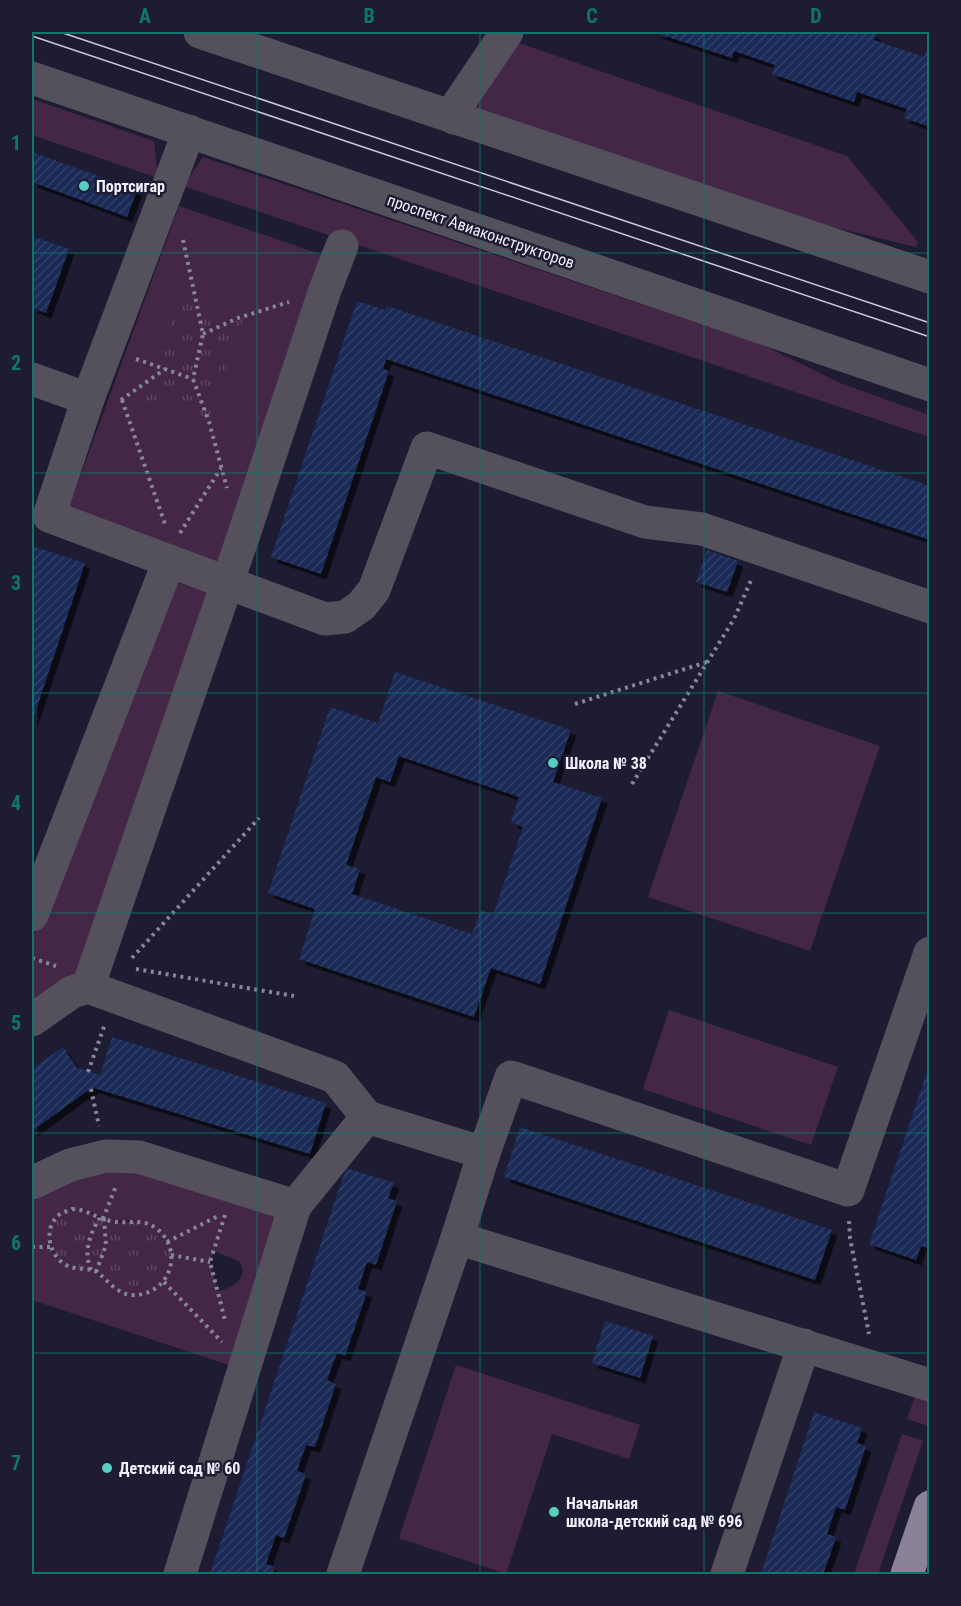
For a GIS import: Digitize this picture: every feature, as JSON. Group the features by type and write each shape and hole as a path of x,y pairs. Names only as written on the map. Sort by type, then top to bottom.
{"main road":[{"path":"917,1560 930,1508"}],"street":[{"path":"200,32 930,277"},
{"path":"453,118 459,104 507,32"},
{"name":"проспект Авиаконструкторов","path":"32,78 930,385"},
{"path":"189,131 40,519 170,553 228,583 325,619 345,617 361,606 374,590 427,448 645,522 702,529 930,607"},
{"path":"101,992 228,583 325,290 342,246"},
{"path":"32,379 88,399"},
{"path":"32,915 170,553"},
{"path":"343,1575 511,1077 848,1190 930,954"},
{"path":"32,1020 72,992 101,992 335,1077 367,1117 484,1153"},
{"path":"180,1575 295,1206 367,1117"},
{"path":"32,1183 70,1165 112,1168 139,1157 295,1206"},
{"path":"457,1238 930,1385"},
{"path":"727,1575 804,1345"}],"path":[{"path":"182,236 203,334 193,379 209,422"},
{"path":"203,334 238,318 325,290"},
{"path":"156,366 193,379"},
{"path":"152,377 165,369"},
{"path":"122,400 170,553"},
{"path":"170,553 221,467"},
{"path":"632,784 734,619 764,550"},
{"path":"575,704 708,662"},
{"path":"132,958 259,818"},
{"path":"135,969 294,996"},
{"path":"88,1071 101,992"},
{"path":"91,1089 112,1168 102,1219 106,1245 96,1272"},
{"path":"848,1190 850,1238 876,1368"},
{"path":"81,1209 102,1219 121,1222 131,1220 146,1224 156,1229 167,1242 171,1255 171,1266 164,1282 157,1289 146,1294 126,1294 111,1286 96,1272 72,1268 56,1258 51,1247 51,1228 61,1213 81,1209"},
{"path":"167,1242 226,1211 210,1262 226,1323"},
{"path":"91,1270 87,1258 88,1245 93,1228 102,1219"},
{"path":"32,1247 51,1247"},
{"path":"171,1255 210,1262"},
{"path":"164,1282 227,1347"}],"green space":[{"path":"516,42 847,156 918,242 916,247 812,222 476,109"},
{"path":"32,99 154,141 158,178 32,135"},
{"path":"203,157 763,345 840,383 929,415 929,437 183,186"},
{"path":"179,206 326,256 223,568 68,510"},
{"path":"179,298 243,320 209,422 145,400"},
{"path":"170,580 215,595 81,981 32,1012 32,941"},
{"path":"718,691 880,746 810,951 648,897"},
{"path":"669,1010 838,1067 811,1145 643,1089"},
{"path":"106,1169 137,1171 281,1215 232,1366 32,1300 32,1201 75,1178","holes":["81,1209 111,1221 131,1220 156,1229 170,1247 101,1277 89,1269 63,1262 51,1250","214,1251 239,1261 243,1270 237,1282 231,1287 218,1291 210,1262"]},
{"path":"72,1209 106,1220 139,1222 156,1228 165,1237 170,1248 169,1270 164,1280 144,1294 125,1294 114,1288 98,1272 69,1267 60,1261 50,1241 51,1226 60,1214"},
{"path":"456,1365 640,1425 629,1459 552,1434 506,1574 399,1538"},
{"path":"915,1396 929,1401 928,1426 907,1419"},
{"path":"902,1434 923,1441 878,1574 854,1574"}],"building":[{"path":"653,32 869,32 876,34 874,40 924,57 926,51 930,52 930,127 904,118 907,109 857,92 854,102 772,74 775,65 734,51 732,58"},
{"name":"Портсигар","path":"32,152 137,190 127,217 32,182"},
{"path":"32,236 69,249 46,313 32,308"},
{"path":"357,301 385,310 387,306 930,486 930,540 386,359 383,369 389,371 321,574 271,557"},
{"path":"35,547 85,563 32,722 32,556"},
{"path":"707,550 738,561 727,592 696,582"},
{"path":"395,672 571,730 553,782 602,798 540,984 491,968 474,1017 299,959 315,909 268,893 330,707 378,723","holes":["399,756 519,797 511,822 523,827 493,915 481,910 472,934 352,894 360,869 346,865 376,777 390,782"]},
{"path":"112,1037 326,1103 310,1154 94,1088 32,1131 32,1069 63,1047 77,1068 100,1075"},
{"path":"929,1066 930,1249 921,1246 916,1260 869,1244"},
{"path":"520,1127 832,1230 815,1280 504,1177"},
{"path":"346,1168 394,1183 388,1198 397,1201 376,1265 367,1262 358,1289 367,1292 345,1356 337,1353 327,1380 336,1384 315,1447 306,1445 297,1471 306,1474 284,1538 276,1535 266,1564 275,1567 272,1574 210,1574"},
{"path":"605,1321 653,1336 640,1378 592,1363"},
{"path":"814,1412 862,1428 857,1443 866,1446 845,1510 836,1507 827,1534 836,1537 823,1574 761,1574"}],"tram line":[{"path":"60,32 930,323"},
{"path":"32,36 930,337"}],"place":[{"name":"Портсигар","path":"84,186"},
{"name":"Школа № 38","path":"553,763"},
{"name":"Детский сад № 60","path":"107,1468"},
{"name":"Начальная школа-детский сад № 696","path":"554,1512"}]}
